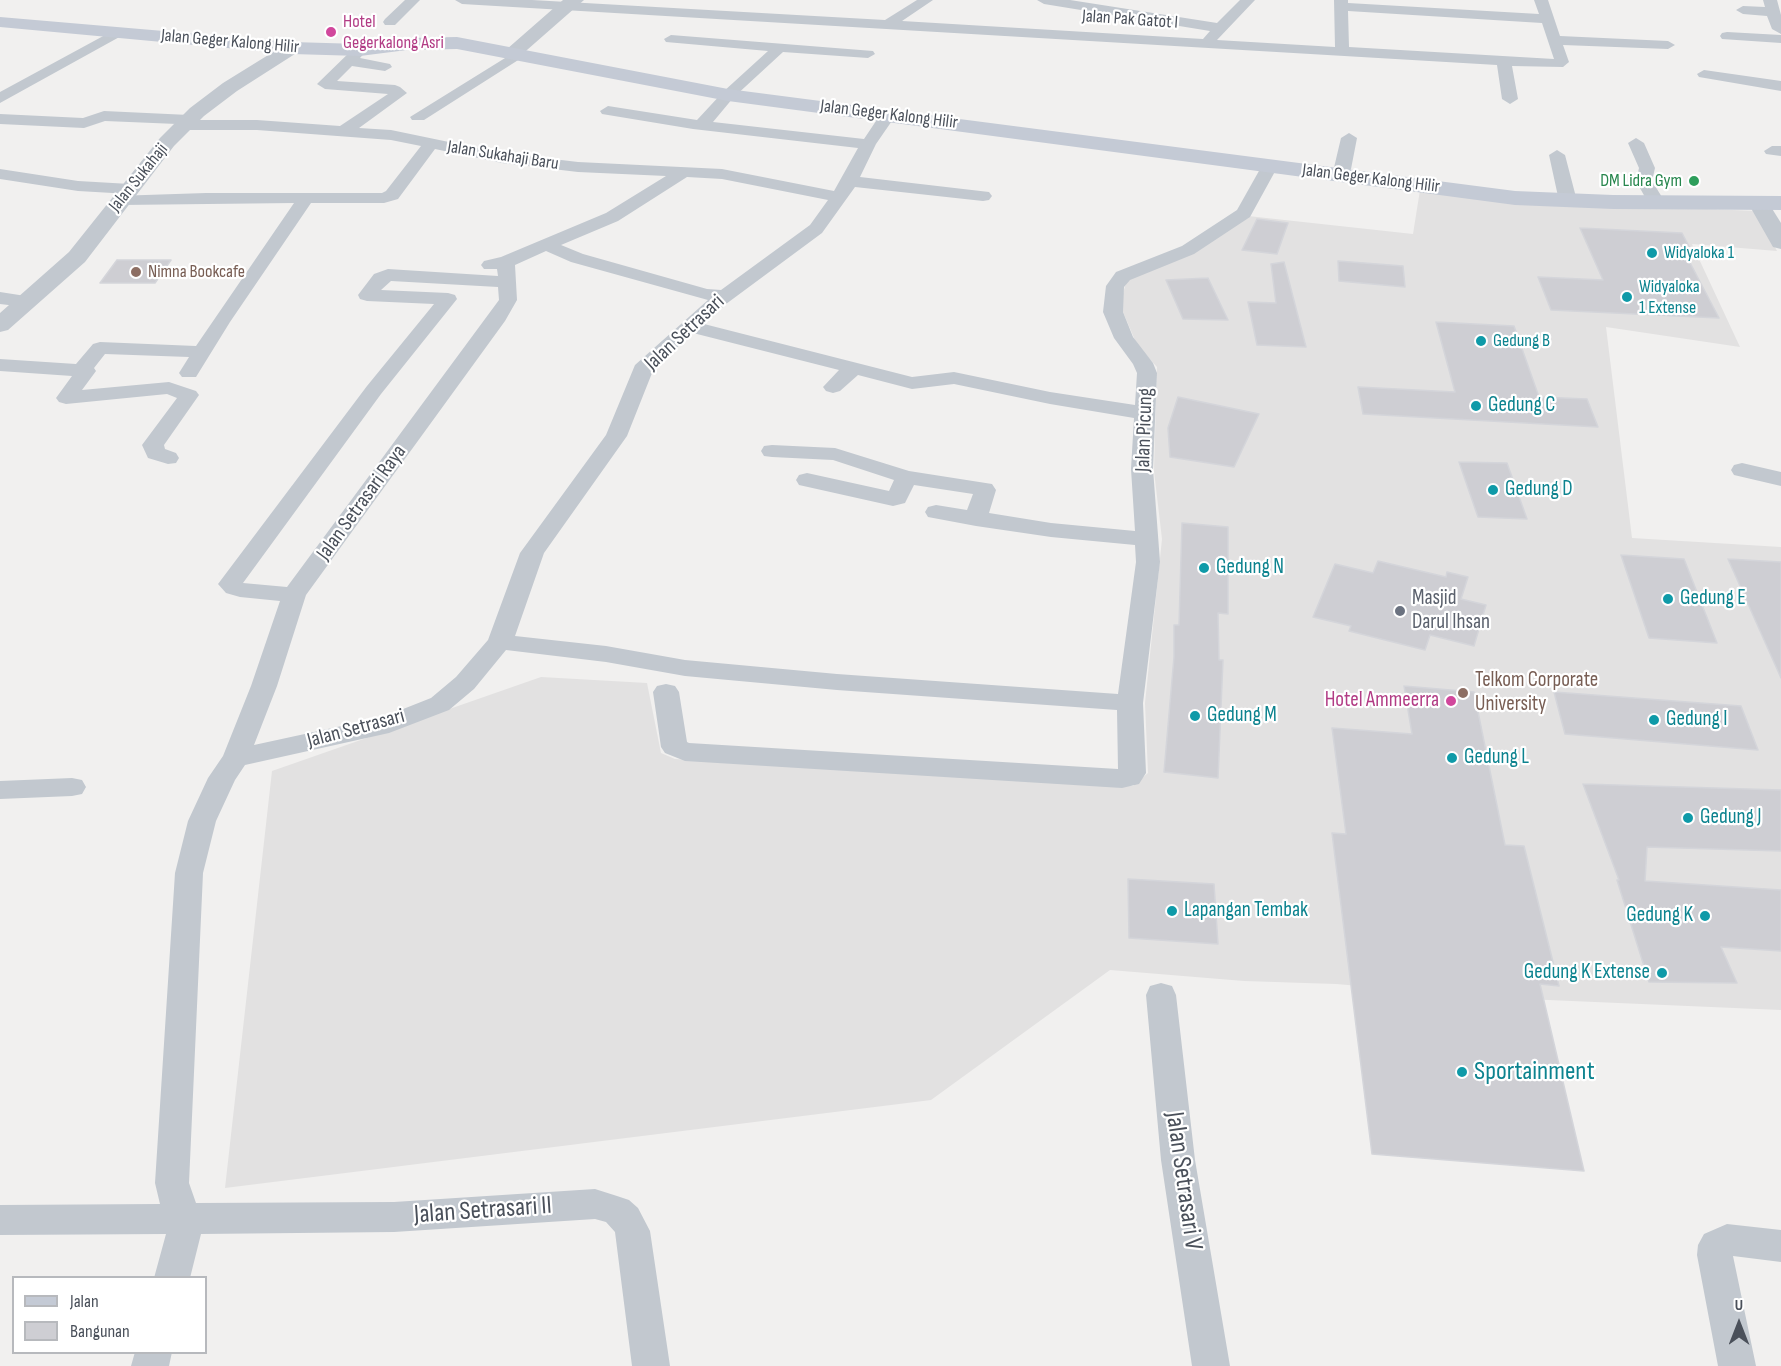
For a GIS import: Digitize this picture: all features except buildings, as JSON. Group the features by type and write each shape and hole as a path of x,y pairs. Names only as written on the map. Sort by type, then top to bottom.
{"main road":[{"name":"Jalan Geger Kalong Hilir","path":"0,22 355,55 403,44 444,43 515,53 728,95 1515,198 1568,201 1770,203"}],"street":[{"path":"390,22 413,0"},
{"name":"Jalan Pak Gatot I","path":"462,0 570,3 1549,65 1562,62 1556,40"},
{"path":"889,24 926,0"},
{"path":"1044,0 1219,28"},
{"path":"1205,44 1248,0"},
{"path":"1541,0 1554,22 1556,40 1668,45"},
{"path":"418,117 515,53 570,3"},
{"path":"1342,52 1342,4 1554,22"},
{"path":"1743,10 1772,6 1777,26 1781,30"},
{"path":"0,98 118,32"},
{"path":"1727,36 1781,39"},
{"path":"671,39 778,49 868,54"},
{"name":"Jalan Sukahaji","path":"0,325 77,257 167,142 186,122 231,87 292,48"},
{"path":"701,124 728,95 778,49"},
{"path":"344,130 399,93 395,90 324,83 355,55 385,67"},
{"path":"1504,62 1510,99"},
{"path":"1704,74 1781,86"},
{"path":"608,111 868,144"},
{"name":"Jalan Setrasari","path":"236,758 389,724 440,704 465,683 500,642 532,553 616,436 645,365 723,296 812,233 844,189 868,144 888,115"},
{"path":"0,119 84,123 104,116 344,130 391,135 431,144"},
{"path":"1340,176 1349,138"},
{"path":"1636,143 1647,168 1644,182 1656,202"},
{"name":"Jalan Sukahaji Baru","path":"0,174 125,195 305,200 379,199 389,197 431,144 502,158 578,167 686,171 844,189"},
{"path":"1557,155 1568,201"},
{"name":"Jalan Picung","path":"666,692 674,747 685,752 1122,779 1129,777 1132,773 1130,703 1148,562 1142,469 1146,368 1124,338 1113,312 1115,286 1123,276 1188,250 1244,213 1270,166"},
{"path":"448,299 367,295 385,276 468,278 501,270 546,245 612,217 686,171"},
{"path":"844,189 983,196"},
{"path":"189,373 305,200"},
{"path":"1770,203 1781,242"},
{"path":"546,245 577,258 706,294 723,296"},
{"name":"Jalan Setrasari Raya","path":"236,758 264,687 294,595 495,321 508,300 501,270"},
{"path":"294,595 248,592 234,588 230,584 374,390 448,299 468,278"},
{"path":"0,298 25,301"},
{"path":"690,327 912,383 954,378 1050,398 1145,413"},
{"path":"168,458 156,453 154,442 189,394 169,388 66,398 100,348 202,352"},
{"path":"0,365 84,370"},
{"path":"833,387 854,369"},
{"path":"772,451 835,454 906,477 984,489 986,490 976,519"},
{"path":"1742,470 1781,479"},
{"path":"807,480 893,499 897,498 906,477"},
{"path":"936,512 1051,530 1148,539"},
{"path":"500,642 606,654 685,668 837,682 1130,703"},
{"path":"173,1276 187,1220 176,1201 172,1183 189,873 202,821 222,778 236,758"},
{"path":"0,790 72,787"},
{"name":"Jalan Setrasari V","path":"1161,995 1178,1160 1211,1366"},
{"name":"Jalan Setrasari II","path":"0,1220 394,1217 595,1204 617,1211 626,1219 632,1231 651,1366"},
{"path":"1737,1366 1715,1255 1716,1245 1727,1240 1781,1246"}],"shaded area":[{"name":"Telkom Corporate University","path":"1420,190 1533,202 1757,211 1777,251 1692,244 1740,347 1606,327 1632,538 1781,547 1781,1010 1502,998 1336,984 1244,981 1110,970 931,1100 225,1188 272,771 541,677 647,683 661,753 675,759 1133,786 1148,773 1145,703 1162,539 1154,471 1157,367 1137,345 1123,312 1122,297 1127,279 1248,216 1413,234"}],"place":[{"name":"Hotel Gegerkalong Asri","path":"331,32"},
{"name":"DM Lidra Gym","path":"1694,181"},
{"name":"Widyaloka 1","path":"1652,253"},
{"name":"Nimna Bookcafe","path":"136,272"},
{"name":"Widyaloka 1 Extense","path":"1627,297"},
{"name":"Gedung B","path":"1481,341"},
{"name":"Gedung C","path":"1476,406"},
{"name":"Gedung D","path":"1493,490"},
{"name":"Gedung N","path":"1204,568"},
{"name":"Gedung E","path":"1668,599"},
{"name":"Masjid Darul Ihsan","path":"1400,611"},
{"name":"Telkom Corporate University","path":"1463,693"},
{"name":"Hotel Ammeerra","path":"1451,701"},
{"name":"Gedung M","path":"1195,716"},
{"name":"Gedung I","path":"1654,720"},
{"name":"Gedung L","path":"1452,758"},
{"name":"Gedung J","path":"1688,818"},
{"name":"Lapangan Tembak","path":"1172,911"},
{"name":"Gedung K","path":"1705,916"},
{"name":"Gedung K Extense","path":"1662,973"},
{"name":"Sportainment","path":"1462,1072"}]}
